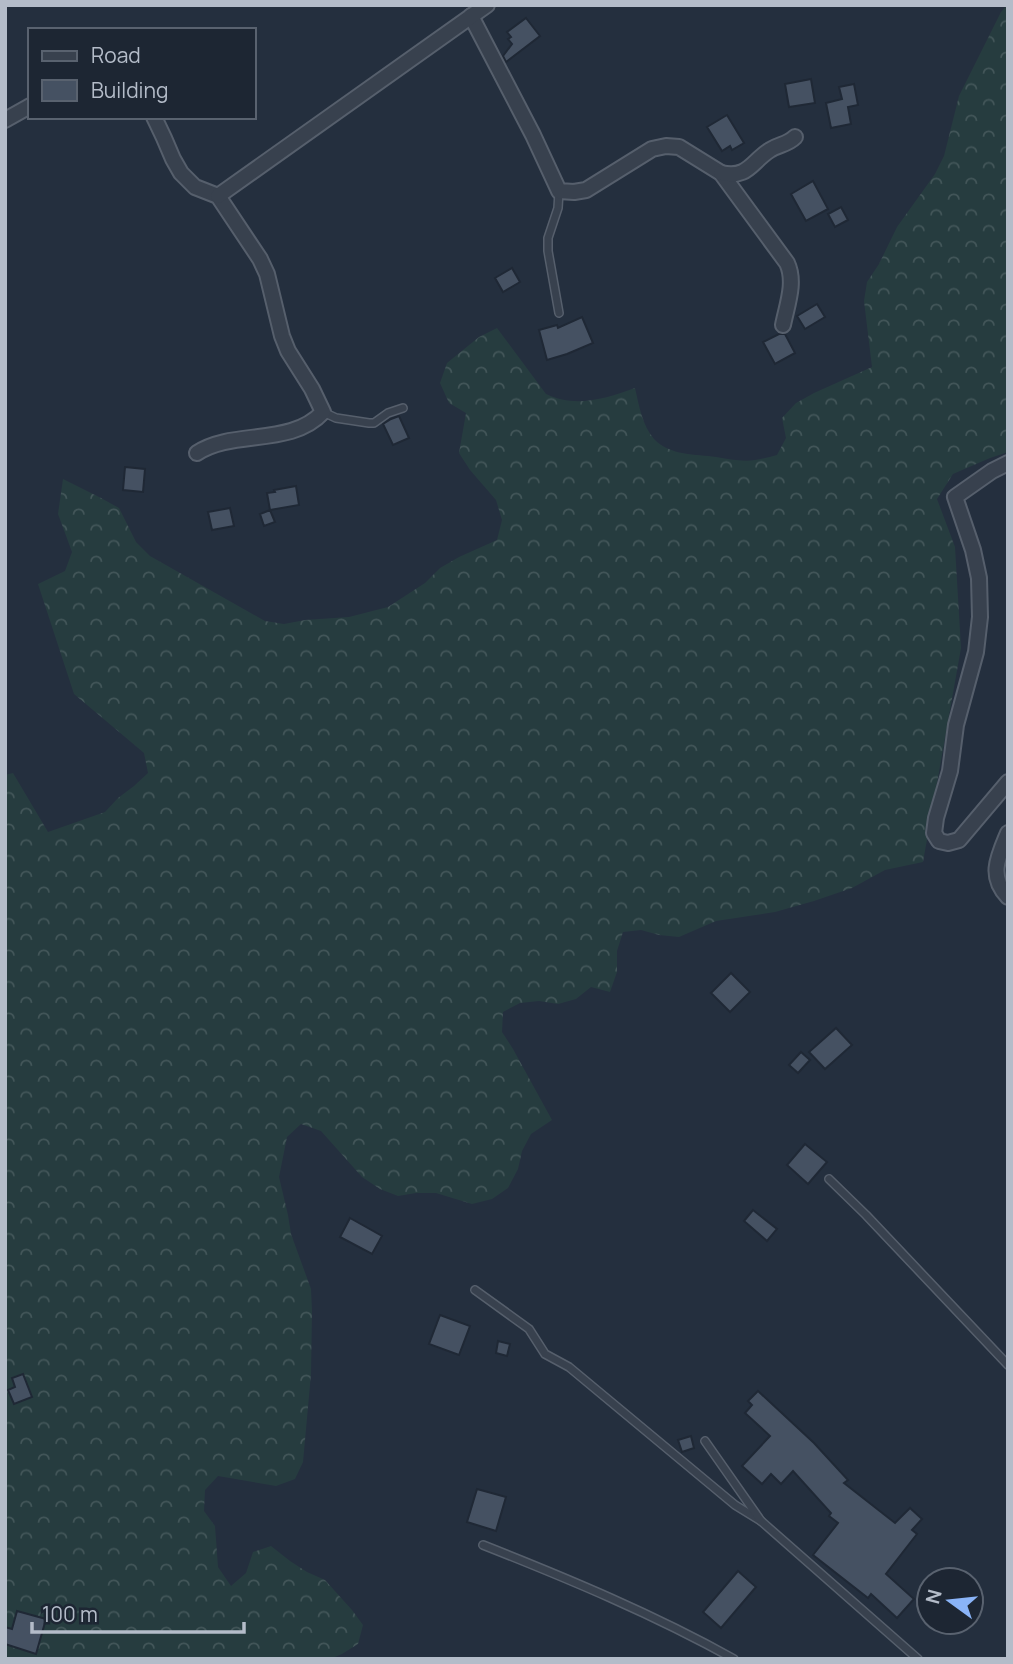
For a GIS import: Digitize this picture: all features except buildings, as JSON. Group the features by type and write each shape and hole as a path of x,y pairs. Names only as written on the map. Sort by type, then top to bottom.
{"street":[{"path":"218,196 487,5"},
{"path":"471,16 559,191 586,190 652,149 666,146 679,147 722,173 743,173 772,148 788,143 795,137"},
{"path":"5,120 28,107"},
{"path":"155,119 181,173 195,187 218,196 260,260 267,274 288,351 323,412 317,418 292,429 261,438 224,443 197,453"},
{"path":"722,173 791,272 783,325"},
{"path":"1008,463 955,497 979,578 980,617 976,652 956,725 950,771 936,818 934,833 939,841 948,844 959,840 1008,782"},
{"path":"1008,833 995,870 997,883 1008,897"}],"lane":[{"path":"559,191 558,208 548,238 548,251 559,313"},
{"path":"323,412 336,418 374,423 388,413 403,408"},
{"path":"829,1179 1008,1365"},
{"path":"475,1290 528,1329 545,1353 569,1367 735,1505 761,1521 918,1659"},
{"path":"705,1441 761,1521"},
{"path":"483,1545 584,1585 688,1633 734,1659"}],"green space":[{"path":"1007,5 1008,452 953,474 937,499 955,547 961,648 923,862 885,870 852,888 814,901 775,912 716,921 679,937 641,930 623,932 617,951 617,972 610,992 591,987 576,999 558,1004 539,1001 520,1003 503,1012 502,1032 552,1120 531,1134 508,1188 492,1199 472,1204 436,1193 398,1196 380,1189 362,1177 321,1131 301,1124 287,1137 279,1177 291,1234 311,1289 311,1374 303,1462 295,1479 276,1486 218,1476 205,1490 204,1511 215,1526 218,1567 231,1586 246,1573 253,1552 271,1546 307,1572 325,1580 352,1610 363,1625 358,1644 330,1659 5,1659 5,775 13,773 48,832 105,812 148,773 144,753 74,694 38,584 65,571 72,552 58,514 63,479 119,508 136,542 150,556 265,621 284,624 349,617 388,607 425,583 440,568 497,540 502,520 496,500 459,453 466,413 449,403 440,383 447,363 479,337 497,328 546,394 568,401 579,401 613,396 635,388 647,428 660,445 668,449 740,460 777,455 786,438 782,418 796,403 872,367 864,301 867,282 897,227 935,174 944,156 959,96"}]}
